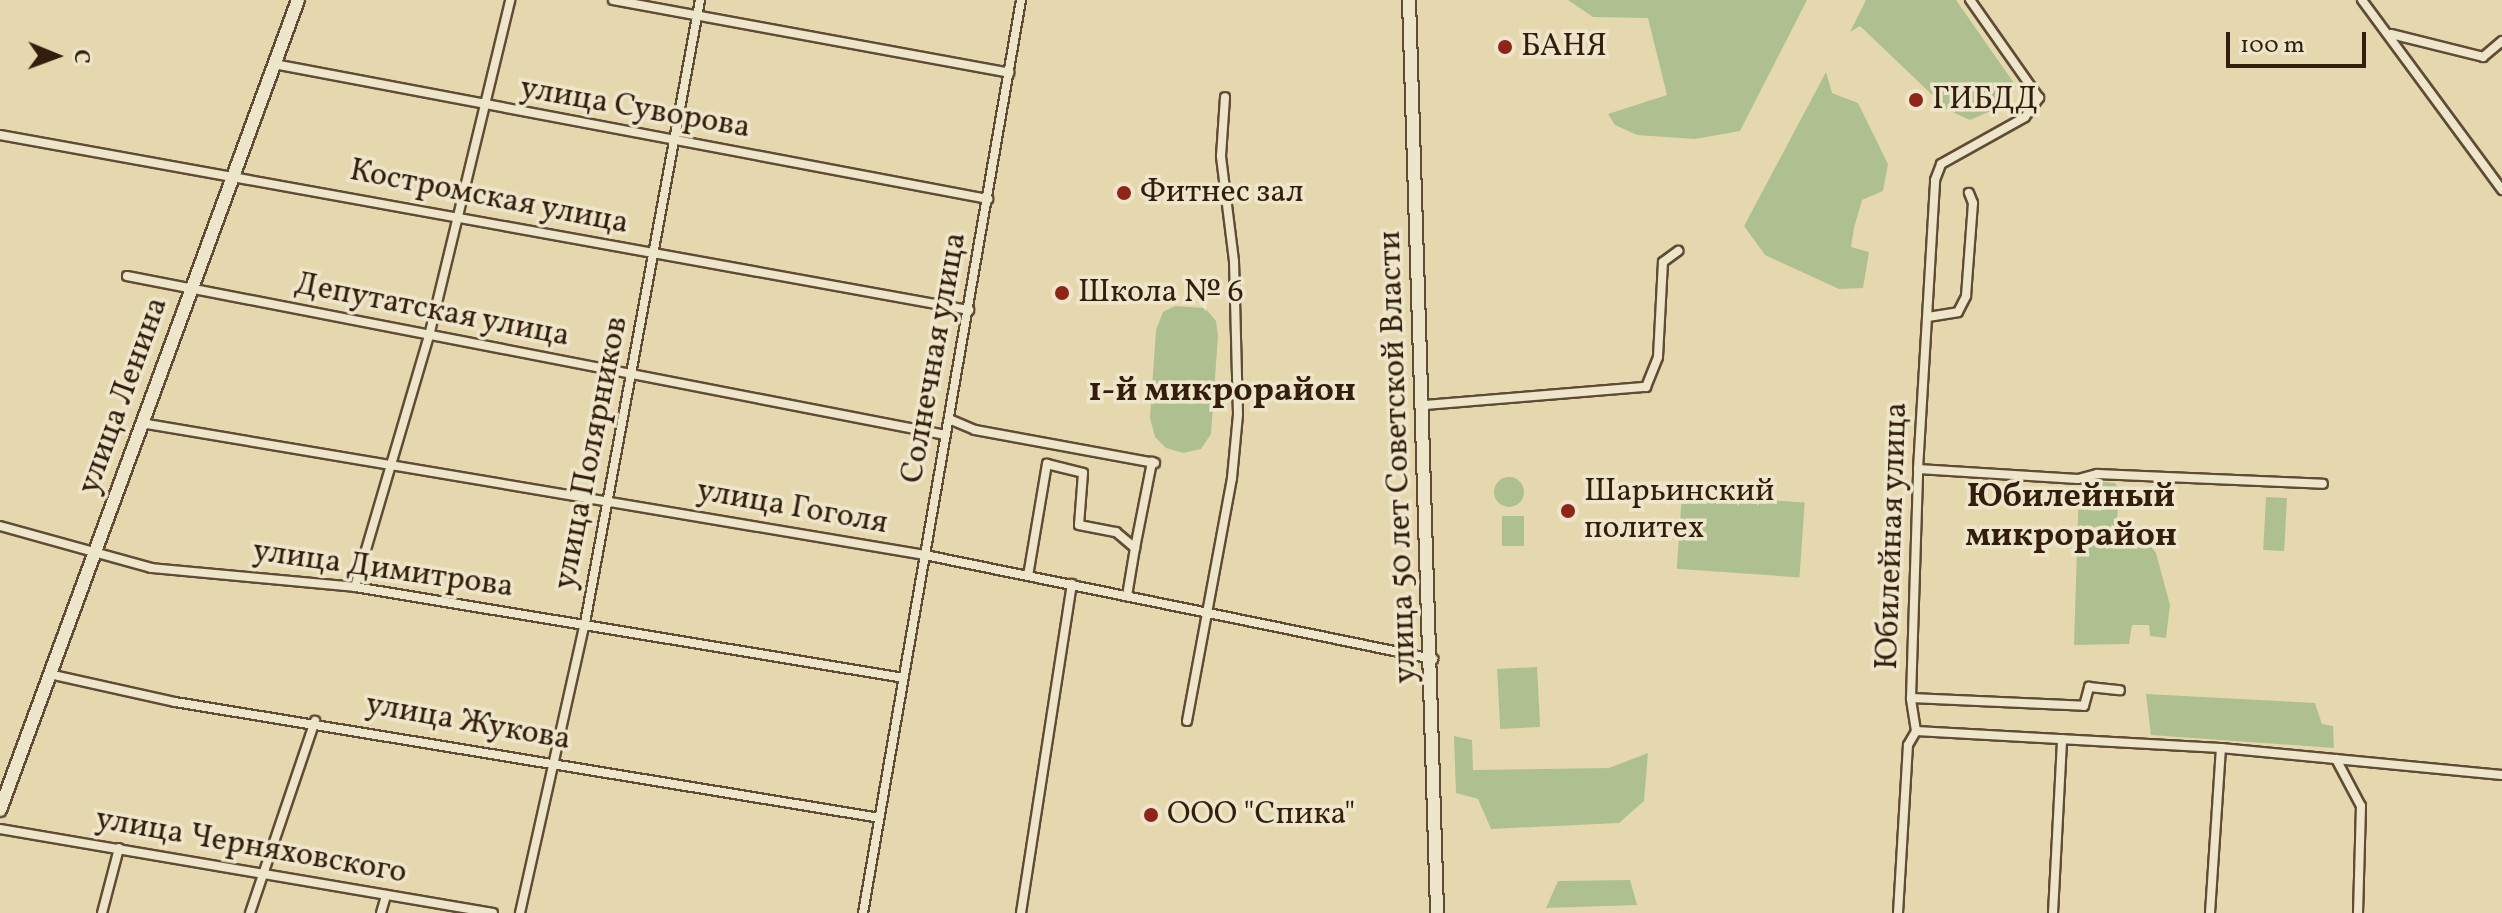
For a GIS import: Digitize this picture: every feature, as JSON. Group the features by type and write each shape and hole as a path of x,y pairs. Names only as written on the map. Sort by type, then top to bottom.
{"street":[{"name":"улица Ленина","path":"0,810 298,0"},
{"path":"355,587 429,336 510,0"},
{"path":"613,0 1009,73"},
{"name":"улица Полярников","path":"520,913 555,763 609,502 672,138 700,0"},
{"name":"Солнечная улица","path":"863,913 1021,0"},
{"name":"улица 50 лет Советской Власти","path":"1409,0 1433,659 1437,913"},
{"name":"Юбилейная улица","path":"1916,731 1911,698 1918,469 1935,180 1941,164 2025,117 2039,98 1970,0"},
{"path":"2362,0 2390,33 2502,190"},
{"path":"2390,33 2483,57 2502,41"},
{"name":"улица Суворова","path":"274,64 485,107 672,138 988,199"},
{"path":"1187,721 1232,478 1238,414 1234,261 1221,156 1225,97"},
{"name":"Костромская улица","path":"0,135 969,310"},
{"path":"1928,317 1958,312 1966,296 1973,203 1969,193"},
{"path":"1425,405 1441,407 1646,387 1658,357 1663,262 1678,251"},
{"name":"Депутатская улица","path":"127,276 946,435"},
{"path":"949,419 975,430 1154,463 1127,596"},
{"name":"улица Гоголя","path":"141,423 925,555 1433,659"},
{"path":"1028,576 1047,464 1083,473 1079,525 1116,532 1135,548"},
{"path":"1918,469 2078,479 2097,474 2323,484"},
{"name":"улица Димитрова","path":"0,526 151,568 355,587 904,678"},
{"path":"1021,913 1072,584"},
{"name":"улица Жукова","path":"49,674 175,702 315,721 880,818"},
{"path":"1911,698 2084,706 2089,687 2120,690"},
{"path":"250,913 315,721"},
{"path":"1898,913 1908,745 1916,731 2221,748 2502,775"},
{"path":"2053,913 2062,739"},
{"path":"2210,913 2221,748"},
{"path":"2336,759 2361,806 2358,913"},
{"name":"улица Черняховского","path":"0,829 493,913"},
{"path":"102,913 119,848"},
{"path":"381,913 386,895"}],"green space":[{"path":"1568,0 1807,0 1740,131 1695,139 1637,135 1615,125 1608,114 1667,95 1648,18 1593,17"},
{"path":"1866,0 1956,0 2016,86 2007,104 1970,120 1948,110 1860,26 1850,32"},
{"path":"1826,72 1832,93 1858,103 1888,164 1883,191 1862,200 1854,228 1851,247 1869,252 1863,288 1839,289 1765,255 1744,226"},
{"path":"1175,306 1205,308 1216,321 1218,336 1211,434 1201,449 1183,453 1166,448 1155,437 1150,418 1156,330 1163,312"},
{"path":"1509,477 1519,482 1524,492 1519,502 1509,507 1499,502 1494,492 1499,482"},
{"path":"2103,482 2115,483 2119,490 2117,521 2143,536 2156,553 2170,605 2166,638 2150,636 2149,625 2132,625 2129,644 2074,645 2079,486 2089,488 2088,510 2101,511"},
{"path":"1682,494 1805,503 1799,577 1677,569"},
{"path":"2266,497 2287,498 2284,551 2263,550"},
{"path":"1502,516 1524,516 1524,546 1502,546"},
{"path":"1537,667 1540,727 1500,729 1497,669"},
{"path":"2146,694 2315,703 2322,724 2333,726 2334,748 2151,735"},
{"path":"1454,736 1472,740 1473,770 1609,768 1648,753 1644,801 1619,823 1491,829 1478,799 1456,793"},
{"path":"1630,880 1637,905 1546,908 1558,881"}],"place":[{"name":"БАНЯ","path":"1505,47"},
{"name":"ГИБДД","path":"1916,100"},
{"name":"Фитнес зал","path":"1124,193"},
{"name":"Школа № 6","path":"1062,293"},
{"name":"Шарьинский политех","path":"1568,511"},
{"name":"ООО \"Спика\"","path":"1151,815"}],"district":[{"name":"1-й микрорайон","path":"1222,392"},
{"name":"Юбилейный микрорайон","path":"2071,516"}]}
